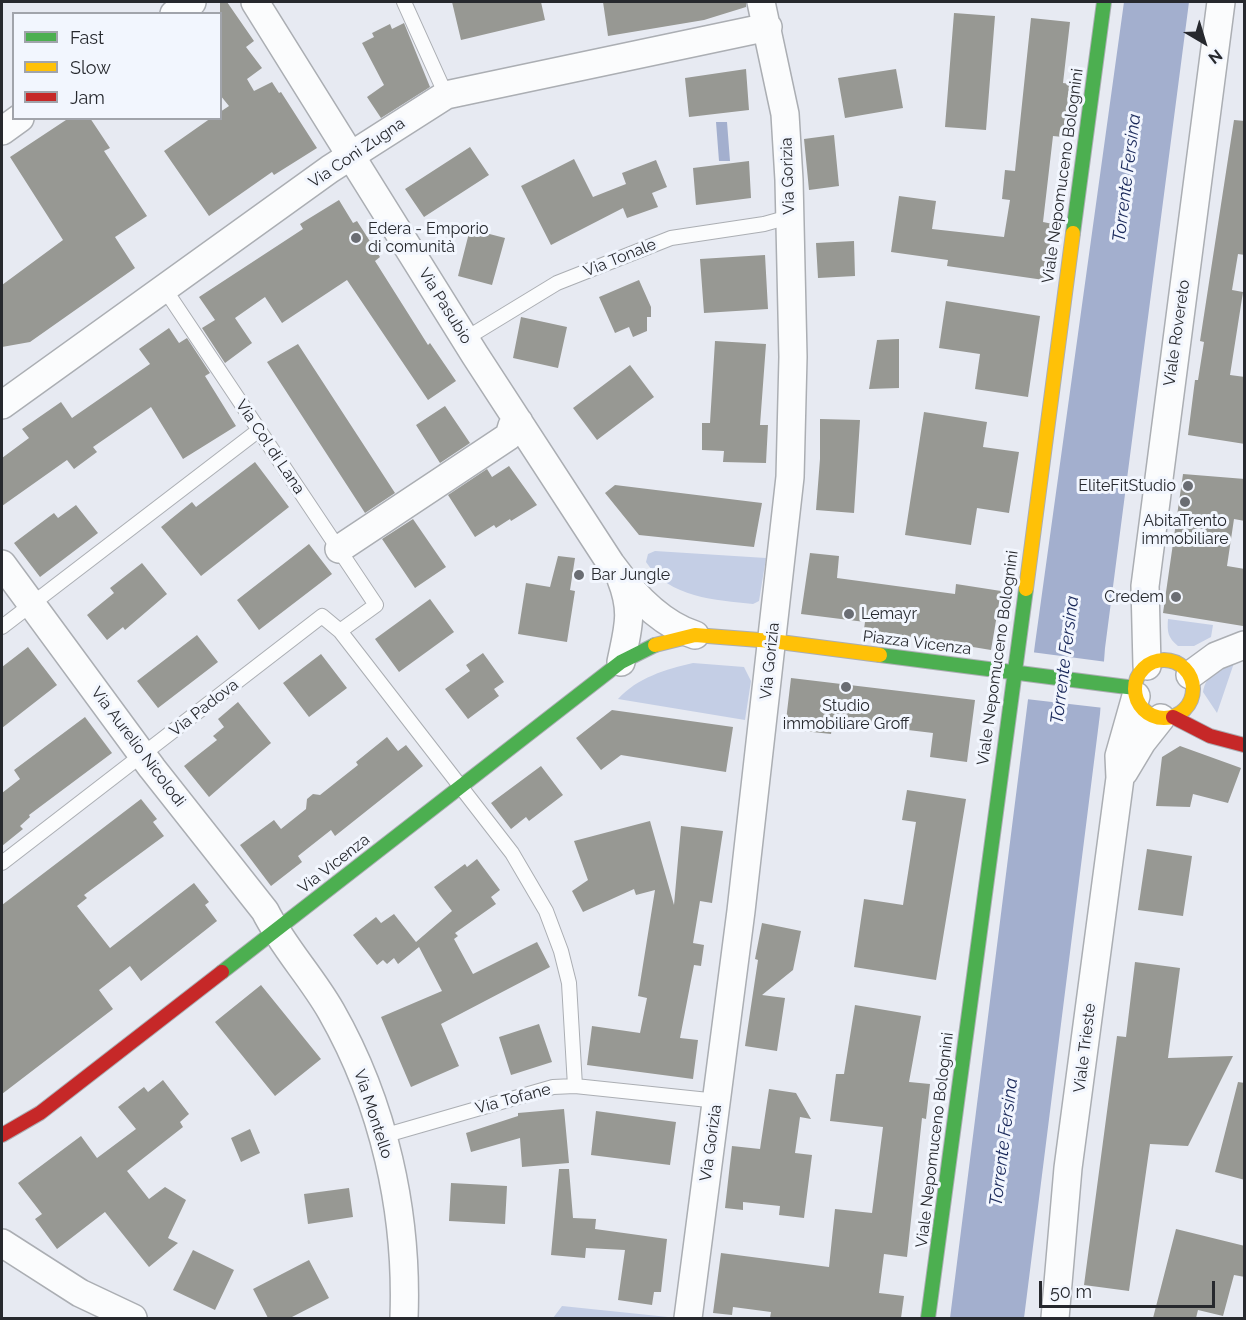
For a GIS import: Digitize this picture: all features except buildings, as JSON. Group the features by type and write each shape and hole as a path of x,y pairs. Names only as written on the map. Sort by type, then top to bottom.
{"main road":[{"name":"Viale Nepomuceno Bolognini","path":"928,1318 1020,673 1104,2"},
{"name":"Piazza Vicenza","path":"694,635 772,641 1108,685 1140,684 1163,660 1182,666 1203,709"},
{"name":"Via Vicenza","path":"11,1131 275,931 621,662 654,645 694,635"},
{"path":"1140,684 1147,712 1167,717 1210,736 1243,744"},
{"path":"1167,717 1184,710 1191,686"},
{"path":"1219,724 1243,744"}],"street":[{"path":"177,12 192,2"},
{"name":"Via Pasubio","path":"255,2 465,339 620,578 629,601 627,637 621,662"},
{"name":"Via Gorizia","path":"688,1318 718,1101 790,477 793,357 785,114 761,2"},
{"name":"Viale Rovereto","path":"1140,684 1146,586 1221,2"},
{"name":"Via Coni Zugna","path":"2,405 350,156 446,94 768,27"},
{"path":"2,131 17,120"},
{"path":"339,549 509,436 512,426 519,422"},
{"name":"Via Aurelio Nicolodi","path":"2,564 143,755 265,912 275,931"},
{"name":"Via Pasubio","path":"620,578 665,622 675,629 694,635"},
{"path":"1191,686 1216,656 1245,645"},
{"name":"Viale Trieste","path":"1055,1318 1068,1168 1120,778 1119,756 1140,684"},
{"name":"Viale Trieste","path":"1120,778 1142,742 1167,717"},
{"name":"Via Montello","path":"275,931 331,1011 358,1069 383,1136 402,1221 406,1272 404,1318"},
{"path":"2,1146 11,1131"},
{"path":"2,1243 72,1288 133,1318"}],"lane":[{"path":"404,2 446,94"},
{"name":"Via Tonale","path":"465,339 557,283 672,238 765,224 789,217"},
{"name":"Via Col di Lana","path":"164,288 376,605 340,631"},
{"path":"2,627 259,430"},
{"name":"Via Padova","path":"2,863 322,616 340,631"},
{"path":"340,631 512,853 546,911 561,951 569,983 575,1086"},
{"name":"Via Tofane","path":"383,1136 553,1087 575,1086 718,1101"}],"shaded area":[{"path":"655,551 766,558 759,601 753,604 724,601 680,590 656,574 646,562 648,554"},
{"path":"1168,619 1213,625 1211,637 1194,646 1178,646 1169,634"},
{"path":"1235,660 1217,713 1203,692 1205,686 1214,672"},
{"path":"693,663 744,667 751,681 745,720 618,699 634,685 652,675"},
{"path":"562,1306 668,1317 553,1318"}],"water":[{"name":"Torrente Fersina","path":"1124,2 1189,2 1105,648 1100,714 1024,1318 950,1318 1035,644"},
{"path":"716,122 727,122 730,161 719,161"}],"pier":[{"path":"1031,652 1107,662 1104,708 1026,699"}],"traffic: fast":[{"path":"1073,233 1104,2"},
{"path":"928,1318 1026,589"},
{"path":"222,972 621,662 655,645"},
{"path":"880,655 1135,688"}],"traffic: slow":[{"path":"1026,589 1073,233"},
{"path":"655,645 695,635 772,641 880,655"},
{"path":"1164,660 1180,665 1188,673 1193,689 1188,705 1180,713 1164,718 1148,713 1140,705 1135,689 1140,673 1148,665 1164,660"}],"traffic: jam":[{"path":"1173,717 1210,736 1244,745"},
{"path":"2,1135 40,1113 222,972"}],"place":[{"name":"Edera - Emporio di comunità","path":"356,238"},
{"name":"EliteFitStudio","path":"1188,486"},
{"name":"AbitaTrento immobiliare","path":"1185,502"},
{"name":"Bar Jungle","path":"579,575"},
{"name":"Credem","path":"1176,597"},
{"name":"Lemayr","path":"849,614"},
{"name":"Studio immobiliare Groff","path":"846,687"}]}
